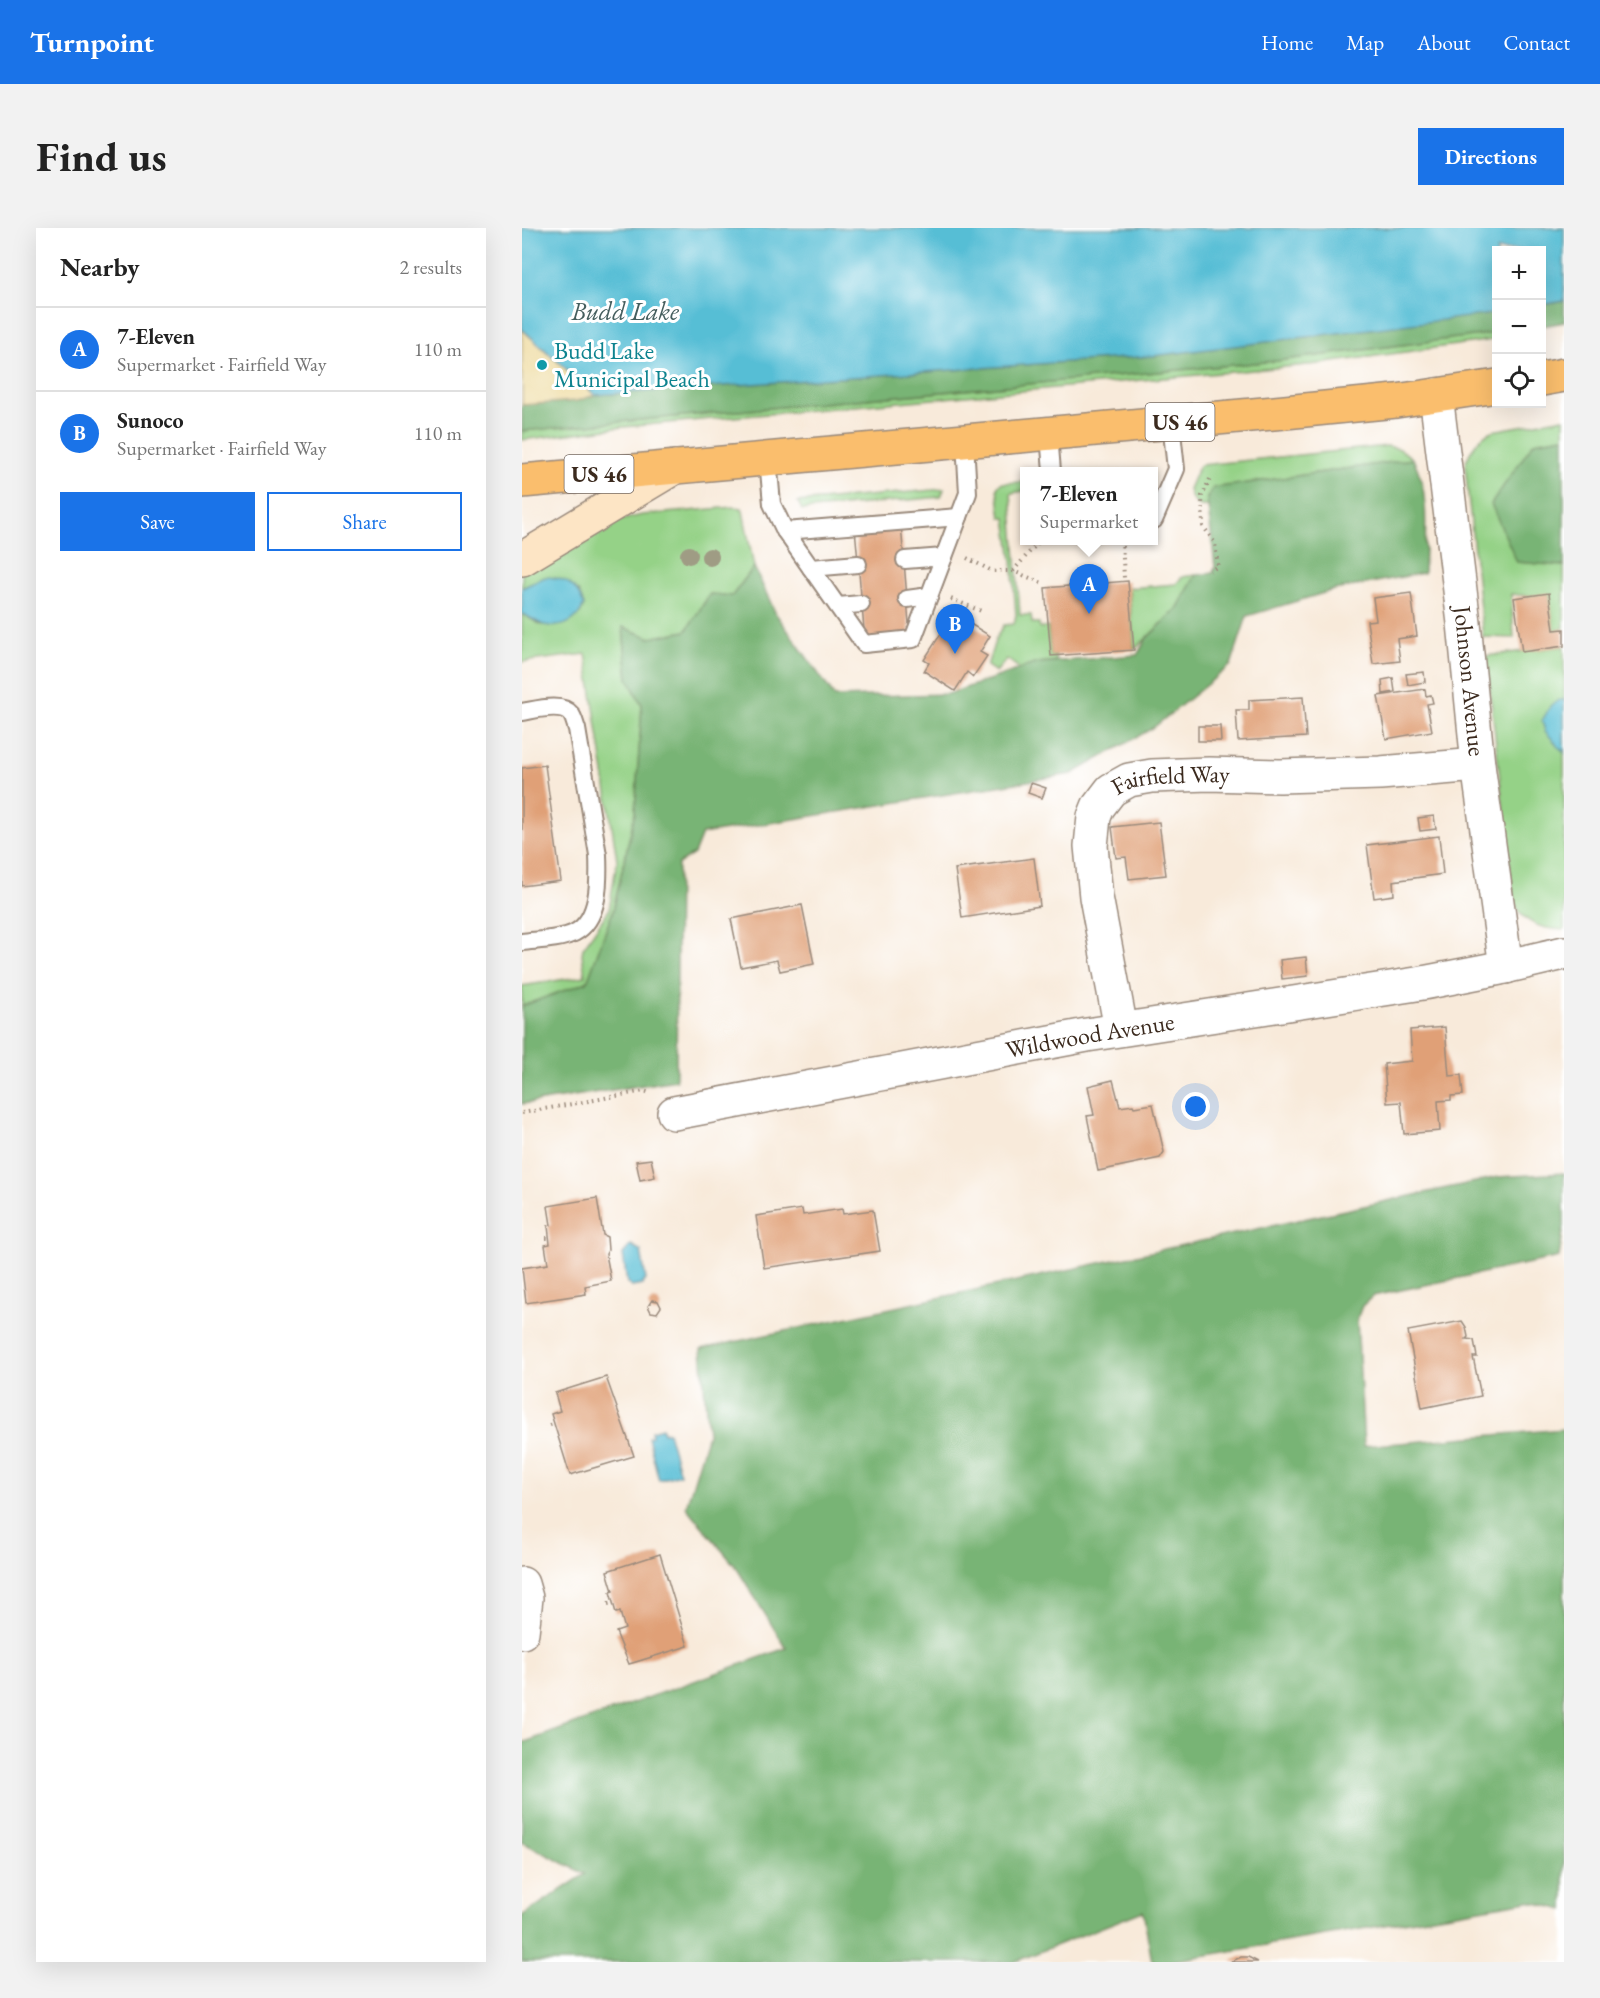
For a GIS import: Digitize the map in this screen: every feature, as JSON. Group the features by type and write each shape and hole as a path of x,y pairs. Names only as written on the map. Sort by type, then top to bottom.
{"main road":[{"path":"1546,378 1564,375"},
{"name":"US 46","path":"522,481 1049,435 1436,395 1492,387"}],"street":[{"name":"Johnson Avenue","path":"1436,395 1479,765 1506,967"},
{"path":"522,559 675,467"},
{"name":"Fairfield Way","path":"1121,1029 1096,897 1091,846 1094,817 1098,807 1111,790 1129,780 1152,776 1380,773 1479,765"},
{"name":"Wildwood Avenue","path":"674,1113 1121,1029 1423,983 1564,953"},
{"path":"522,1584 526,1598 522,1632"}],"lane":[{"path":"1158,511 1176,469 1171,423"},
{"path":"1049,435 1052,467"},
{"path":"768,459 772,504 785,531 864,644 913,639 968,493 965,442"},
{"path":"785,531 959,517"},
{"path":"905,560 944,557"},
{"path":"811,568 858,564"},
{"path":"908,599 930,594"},
{"path":"838,606 861,604"},
{"path":"522,712 557,708 571,713 579,740 598,855 598,877 593,909 581,929 566,936 522,942"}],"path":[{"path":"1210,479 1202,496 1203,526 1215,543 1218,566 1210,570"},
{"path":"1013,571 1036,545"},
{"path":"1122,545 1124,578"},
{"path":"993,571 1013,571 1045,584"},
{"path":"930,594 984,612"},
{"path":"522,1113 644,1091 661,1096 674,1113"}],"green space":[{"path":"1564,301 1564,322 1546,325 1546,304"},
{"path":"1492,314 1492,334 1276,361 522,431 522,405 576,401 595,395 1153,356"},
{"path":"1492,334 1492,340 1319,364 623,427 522,440 522,431 1276,361"},
{"path":"1564,418 1564,437 1534,442 1517,562 1564,566 1564,629 1554,630 1549,594 1529,596 1511,594 1514,638 1483,637 1465,465 1467,459 1479,440 1492,431"},
{"path":"1564,437 1564,566 1517,562 1491,504 1534,442"},
{"path":"1387,446 1400,449 1413,459 1213,488 1207,498 1207,506 1197,504 1189,489 1201,465"},
{"path":"1413,459 1419,472 1425,500 1424,573 1334,590 1247,616 1231,665 1153,728 1072,774 702,834 694,854 678,864 676,1080 522,1104 522,1006 587,982 613,911 635,813 642,705 628,678 623,627 650,638 686,631 710,594 732,596 754,567 776,614 835,697 948,694 1037,663 1137,655 1147,638 1177,609 1196,575 1213,573 1215,567 1207,498 1213,488"},
{"path":"1020,482 1020,492 1011,493 1020,615 1031,615 1032,623 1039,623 1040,628 1048,627 1051,656 1056,656 1056,661 1037,663 1020,669 1007,659 996,672 987,666 996,638 1004,625 1014,624 1016,615 1006,518 1001,518 997,488 1001,483"},
{"path":"944,489 941,497 802,510 798,502"},
{"path":"742,508 743,511 754,567 732,596 710,594 686,631 650,638 623,628 628,678 642,705 635,813 613,911 587,982 522,1006 522,986 585,976 583,948 609,910 617,860 586,654 522,662 522,614 541,625 580,614 584,605 578,591 528,585 522,588 522,569 617,521 642,515"},
{"path":"1196,575 1177,609 1134,650 1129,588 1176,584 1182,577"},
{"path":"1564,646 1564,930 1534,924 1523,916 1514,902 1486,656"},
{"path":"1564,1173 1564,1226 1559,1257 1373,1296 1362,1306 1357,1319 1364,1446 1564,1429 1564,1910 1528,1901 1166,1962 1152,1962 1143,1911 1014,1962 522,1962 522,1916 585,1874 522,1842 522,1743 786,1648 736,1567 686,1507 708,1434 701,1349 1498,1177"}],"sand":[{"name":"Budd Lake Municipal Beach","path":"522,329 595,395 576,401 522,405"}],"water":[{"name":"Budd Lake","path":"522,228 1564,228 1564,301 1546,304 1546,246 1492,246 1492,314 1153,356 595,395 522,329"},
{"path":"545,577 565,581 581,598 584,605 581,611 568,623 557,626 544,625 522,614 522,588"},
{"path":"1564,700 1564,753 1545,731 1542,721 1551,705"},
{"path":"631,1245 641,1251 646,1280 642,1285 632,1287 627,1283 623,1254"},
{"path":"662,1428 663,1433 668,1432 680,1474 659,1480 648,1437 652,1436 651,1431"}],"building":[{"path":"901,524 910,636 865,640 855,528"},
{"path":"1128,581 1134,650 1051,656 1045,588"},
{"path":"1411,593 1417,636 1397,639 1400,661 1373,664 1367,621 1376,620 1373,598"},
{"path":"1549,593 1554,630 1564,629 1564,646 1522,652 1514,598"},
{"path":"959,617 990,636 980,652 987,656 973,677 967,672 955,691 924,671 929,663 924,660 949,621 954,625"},
{"path":"1424,672 1425,682 1408,685 1406,674"},
{"path":"1393,678 1395,692 1383,694 1382,680"},
{"path":"1425,689 1426,696 1431,695 1433,703 1427,704 1432,731 1386,739 1378,696"},
{"path":"1303,697 1306,737 1238,741 1236,710 1249,710 1249,700"},
{"path":"1198,726 1220,726 1221,741 1198,741"},
{"path":"545,765 561,881 522,886 522,768"},
{"path":"1031,783 1046,788 1042,798 1028,793"},
{"path":"1434,816 1436,829 1420,831 1418,818"},
{"path":"1159,822 1166,875 1129,879 1126,857 1116,858 1112,827"},
{"path":"1439,836 1443,874 1393,881 1394,895 1374,898 1367,845"},
{"path":"1034,858 1040,906 962,918 955,869"},
{"path":"802,905 814,964 780,971 777,960 741,967 731,919"},
{"path":"1306,957 1308,976 1282,979 1280,960"},
{"path":"1445,1027 1449,1076 1461,1075 1463,1095 1451,1096 1451,1100 1438,1101 1440,1131 1404,1134 1401,1102 1387,1103 1384,1064 1412,1061 1410,1030"},
{"path":"1113,1080 1120,1107 1153,1104 1164,1152 1160,1158 1098,1171 1087,1116 1094,1115 1088,1086"},
{"path":"651,1159 655,1177 640,1180 636,1161"},
{"path":"597,1198 603,1235 607,1237 606,1254 611,1281 585,1286 586,1294 526,1303 522,1268 548,1264 545,1245 550,1244 548,1226 551,1225 548,1206"},
{"path":"802,1209 803,1215 842,1209 843,1214 873,1210 880,1251 764,1268 756,1216"},
{"path":"652,1300 658,1301 661,1307 657,1313 651,1312 648,1306"},
{"path":"1462,1321 1466,1327 1468,1337 1466,1339 1474,1340 1477,1357 1473,1357 1481,1396 1422,1408 1408,1331"},
{"path":"606,1377 634,1456 570,1475 551,1414 560,1411 555,1393"},
{"path":"660,1554 688,1646 629,1664 616,1632 625,1629 620,1612 616,1613 607,1571"},
{"path":"1241,1957 1248,1957 1258,1962 1230,1962"}],"place":[{"name":"Budd Lake Municipal Beach","path":"542,365"},
{"name":"7-Eleven","path":"1089,614"},
{"name":"Sunoco","path":"955,654"}]}
